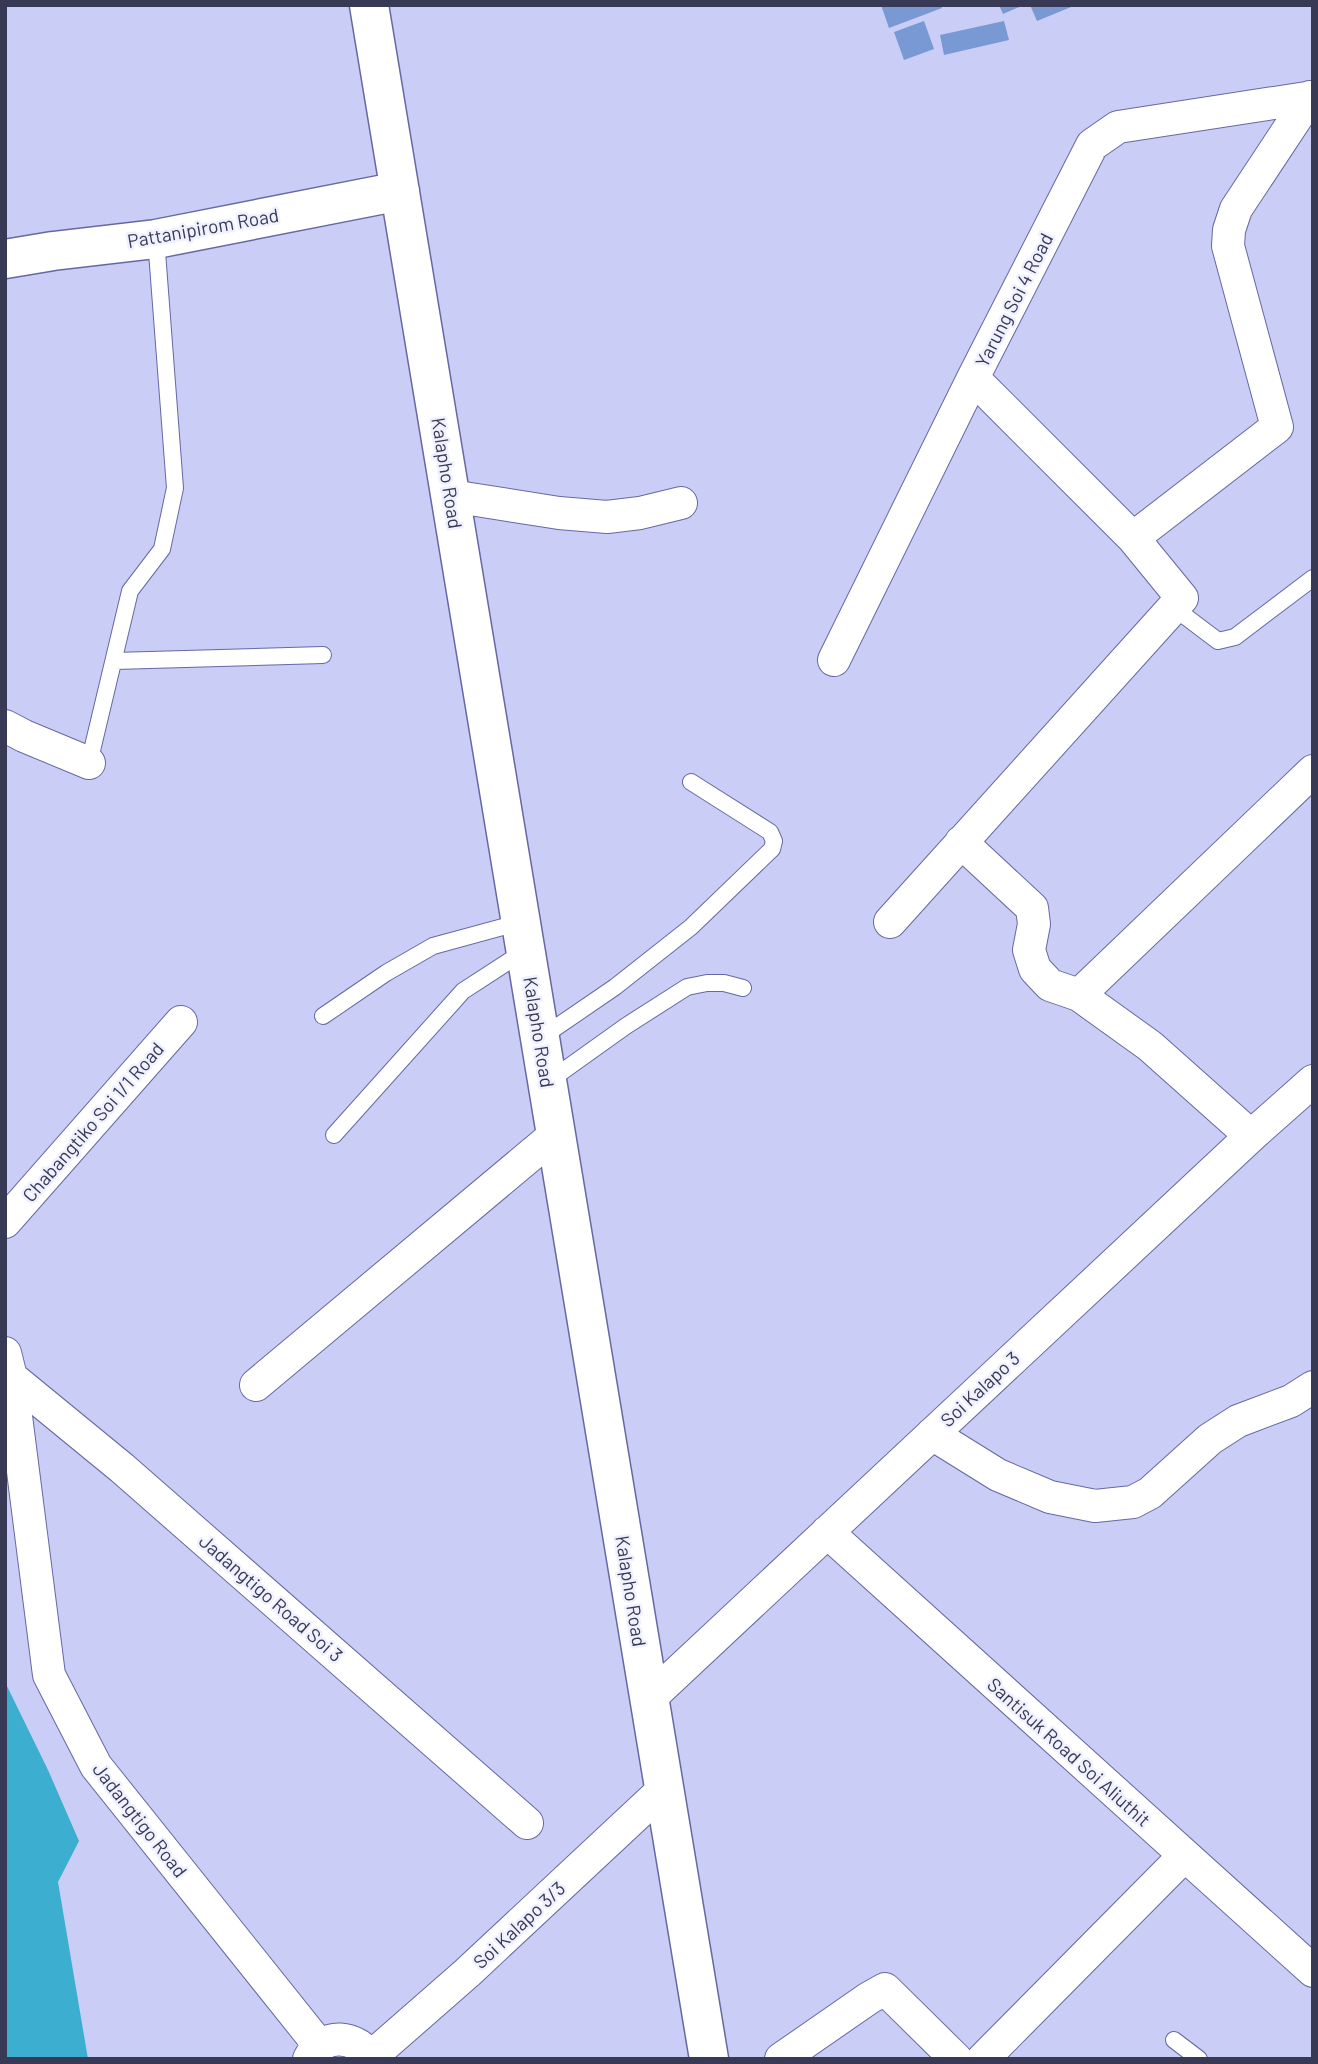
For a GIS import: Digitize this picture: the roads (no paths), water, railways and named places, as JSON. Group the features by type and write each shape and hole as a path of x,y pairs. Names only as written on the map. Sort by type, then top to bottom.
{"street":[{"name":"Kalapho Road","path":"369,5 709,2059"},
{"name":"Yarung Soi 4 Road","path":"834,660 1092,145 1118,127 1312,97"},
{"path":"1133,538 1277,427 1228,246 1229,230 1236,209 1312,97"},
{"name":"Pattanipirom Road","path":"5,259 156,239 400,191"},
{"path":"890,922 1182,598 1133,538 974,378"},
{"path":"451,496 559,513 607,517 640,513 681,503"},
{"path":"5,726 89,763"},
{"path":"1079,995 1313,771"},
{"path":"961,842 1032,908 1034,924 1029,950 1035,969 1050,985 1079,995 1150,1046 1251,1136"},
{"name":"Chabangtiko Soi 1/1 Road","path":"5,1222 181,1023"},
{"name":"Soi Kalapo 3","path":"649,1699 1313,1081"},
{"path":"256,1385 556,1135"},
{"name":"Jadangtigo Road Soi 3","path":"8,1365 527,1823"},
{"name":"Jadangtigo Road","path":"8,1365 50,1675 96,1766 314,2052"},
{"path":"932,1434 998,1475 1050,1497 1095,1506 1133,1502 1150,1493 1210,1439 1238,1421 1291,1401 1313,1387"},
{"name":"Santisuk Road Soi Aliuthit","path":"827,1532 1313,1971"},
{"name":"Soi Kalapo 3/3","path":"372,2058 664,1789"},
{"path":"983,2059 1184,1856"},
{"path":"781,2059 885,1989 956,2059"},
{"path":"314,2052 331,2040 342,2039 364,2048 372,2058"}],"lane":[{"path":"89,763 130,591 162,549 174,488 156,239"},
{"path":"1173,607 1218,640 1235,637 1313,578"},
{"path":"114,661 323,655"},
{"path":"540,1038 615,987 691,927 772,849 774,841 770,832 691,782"},
{"path":"323,1016 386,973 433,946 523,936"},
{"path":"334,1135 463,991 523,936"},
{"path":"547,1082 687,987 724,983 743,988"},
{"path":"1174,2040 1199,2059"}],"water":[{"path":"5,1682 79,1841 58,1882 88,2059 5,2059"}]}
